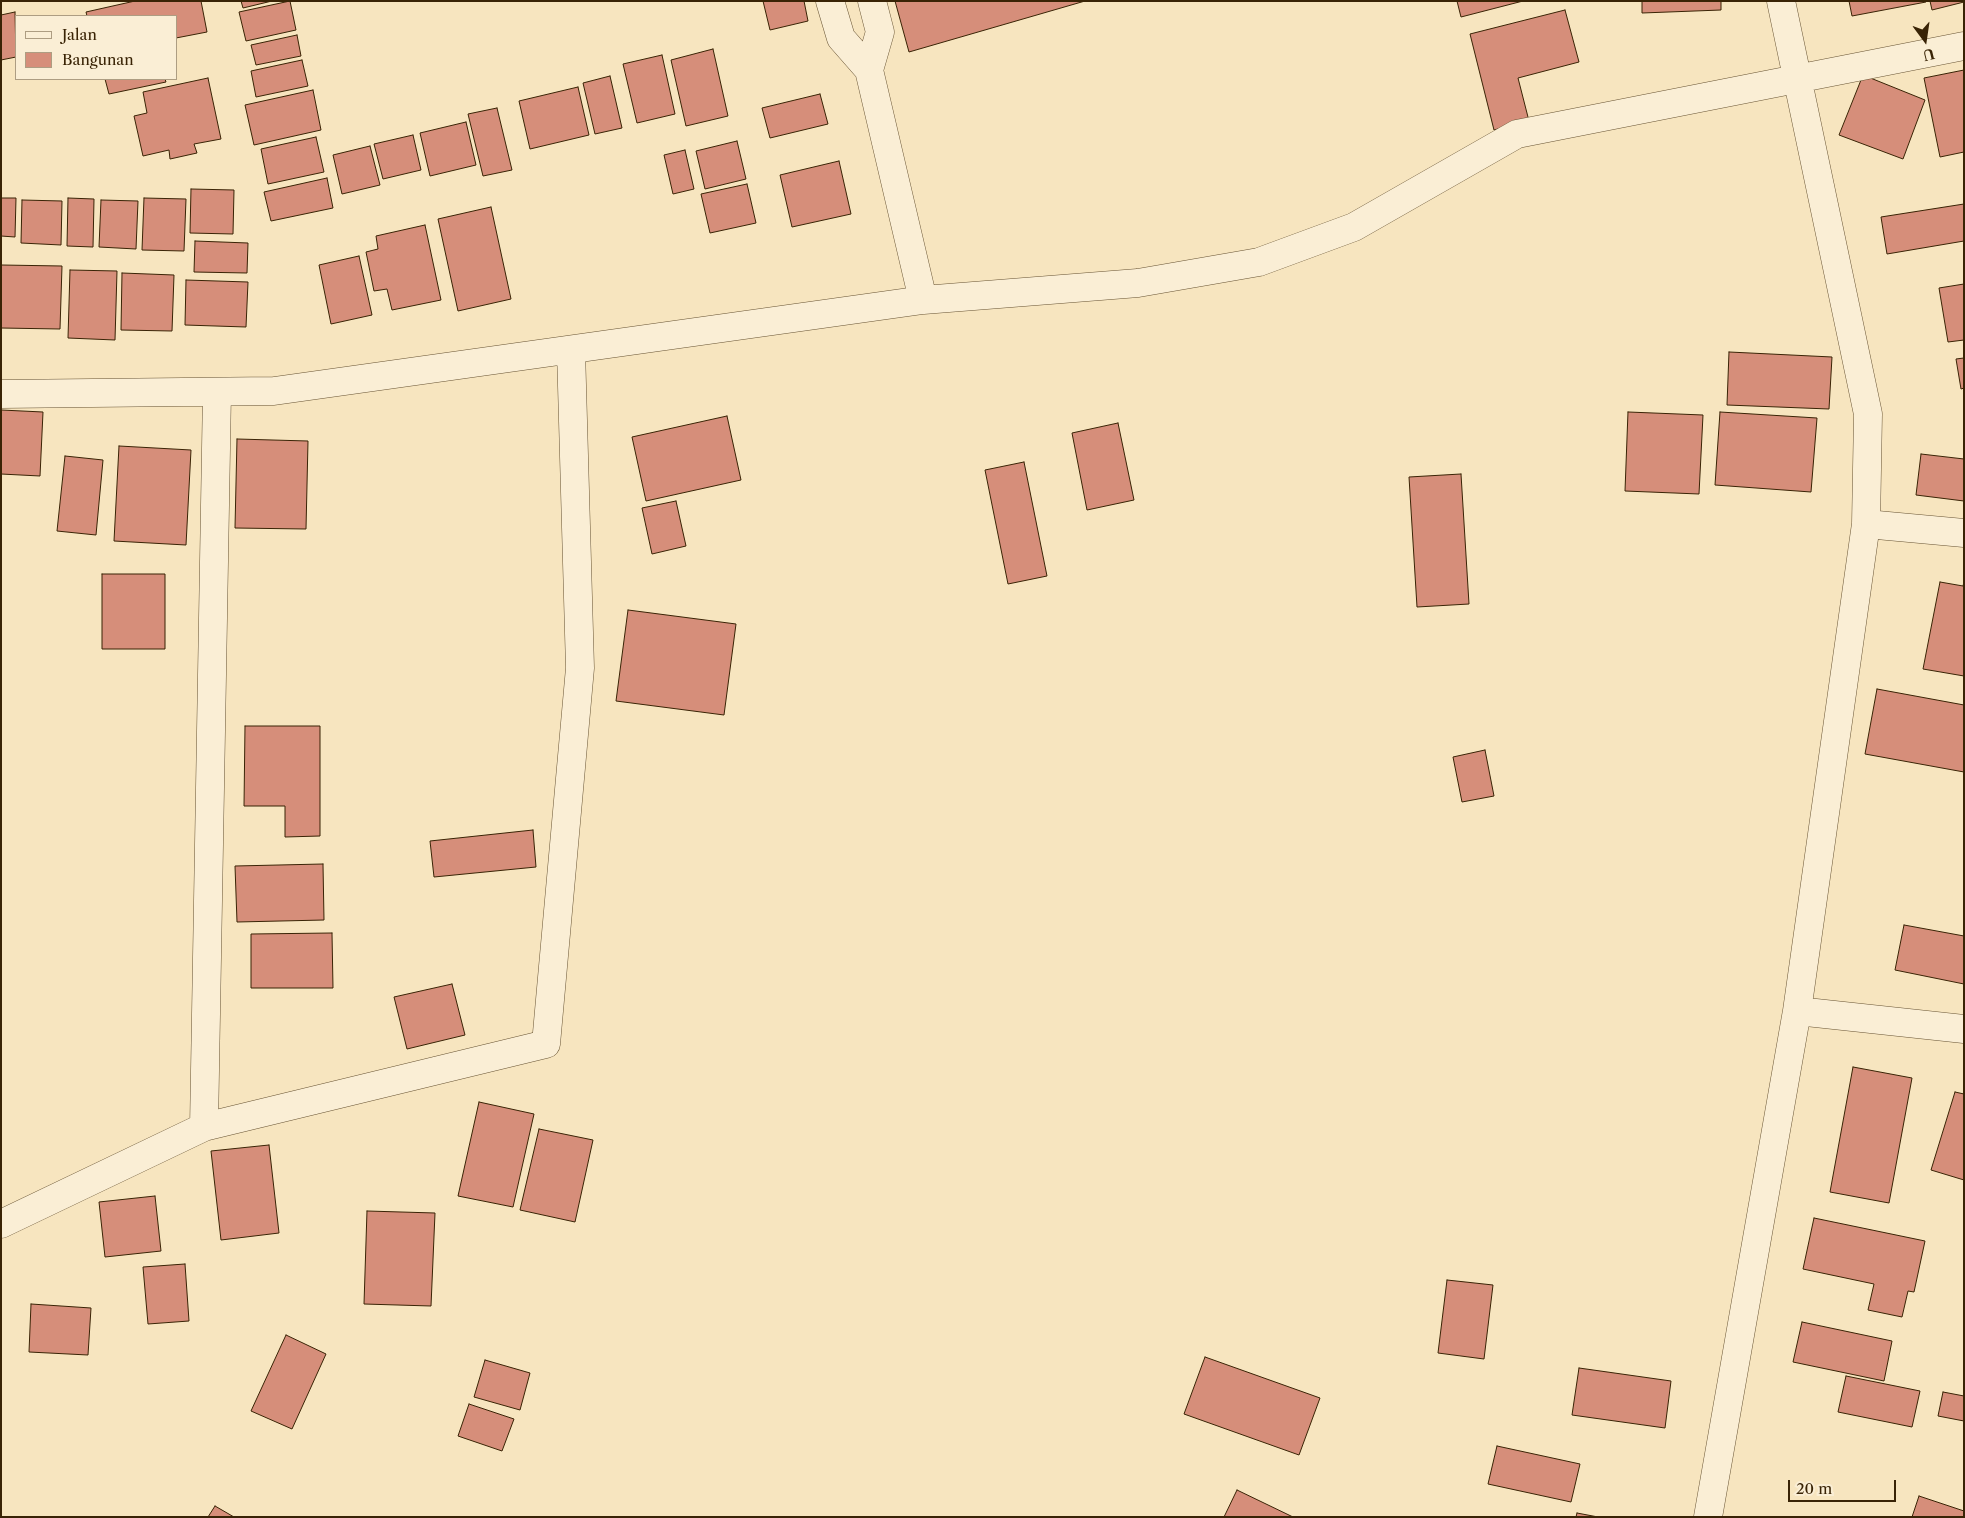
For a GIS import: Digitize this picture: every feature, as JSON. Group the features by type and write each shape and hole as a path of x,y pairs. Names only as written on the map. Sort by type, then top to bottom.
{"street":[{"path":"830,1 841,38 869,70 923,300"},
{"path":"869,70 880,32 872,1"},
{"path":"1708,1517 1797,1011 1866,524 1868,414 1781,1"},
{"path":"1,394 274,391 923,300 1138,283 1259,262 1354,227 1517,134 1964,46"},
{"path":"1,1224 204,1127 546,1044 580,668 571,350"},
{"path":"204,1127 217,392"},
{"path":"1866,524 1964,533"},
{"path":"1797,1011 1964,1029"}],"building":[{"path":"135,1 201,1 207,32 178,38 178,15 87,15 86,12"},
{"path":"241,1 272,1 243,8"},
{"path":"290,1 296,30 246,41 239,12"},
{"path":"763,1 804,1 808,21 770,30"},
{"path":"895,1 1085,1 909,52"},
{"path":"1457,1 1523,1 1461,17"},
{"path":"1642,1 1721,1 1721,10 1642,13"},
{"path":"1849,1 1925,1 1926,2 1852,16"},
{"path":"1930,1 1964,1 1964,2 1932,10"},
{"path":"1565,10 1579,62 1518,78 1529,121 1494,130 1470,34"},
{"path":"15,12 15,57 1,60 1,15"},
{"path":"297,35 301,56 256,65 251,45"},
{"path":"713,49 728,116 686,126 671,60"},
{"path":"662,55 675,114 637,123 623,64"},
{"path":"302,60 308,86 256,97 251,71"},
{"path":"1964,70 1964,152 1940,157 1924,78"},
{"path":"1863,75 1925,100 1903,159 1839,135"},
{"path":"610,76 622,128 595,134 583,83"},
{"path":"208,78 221,139 194,144 197,153 170,159 169,150 143,156 134,116 147,113 143,92"},
{"path":"105,80 165,80 166,82 109,94"},
{"path":"578,87 589,135 530,149 519,101"},
{"path":"313,90 321,130 254,145 245,105"},
{"path":"820,94 828,124 770,138 762,108"},
{"path":"497,108 512,170 483,176 468,114"},
{"path":"466,122 476,165 430,176 420,133"},
{"path":"413,135 421,170 383,179 374,144"},
{"path":"316,137 324,172 268,184 261,149"},
{"path":"737,141 746,179 705,189 696,151"},
{"path":"370,146 380,185 342,194 333,155"},
{"path":"685,150 694,189 673,194 664,155"},
{"path":"839,161 851,214 792,227 780,175"},
{"path":"327,178 333,208 271,221 264,192"},
{"path":"747,184 756,223 710,233 701,194"},
{"path":"191,189 234,190 233,234 190,233"},
{"path":"1,198 16,198 15,237 1,236"},
{"path":"68,198 94,199 93,247 67,246"},
{"path":"144,198 186,199 184,251 142,250"},
{"path":"22,200 62,201 61,245 21,243"},
{"path":"101,200 138,201 136,249 99,247"},
{"path":"1964,204 1964,241 1887,254 1881,217"},
{"path":"491,207 511,299 458,311 438,219"},
{"path":"425,225 441,300 392,310 387,289 374,291 366,252 378,249 376,236"},
{"path":"195,241 248,243 247,273 194,272"},
{"path":"359,256 372,315 331,324 319,265"},
{"path":"1,265 62,266 60,329 1,328"},
{"path":"70,270 117,271 115,340 68,338"},
{"path":"122,273 174,275 172,331 121,330"},
{"path":"186,280 248,282 246,327 185,325"},
{"path":"1964,284 1964,340 1948,342 1939,288"},
{"path":"1729,352 1832,357 1829,409 1727,405"},
{"path":"1964,358 1964,388 1961,389 1956,359"},
{"path":"1,410 43,412 40,476 1,474"},
{"path":"1628,412 1703,415 1699,494 1625,491"},
{"path":"1720,412 1817,418 1811,492 1715,485"},
{"path":"727,416 741,480 646,501 632,437"},
{"path":"1118,423 1134,500 1087,510 1072,433"},
{"path":"237,439 308,441 306,529 235,528"},
{"path":"119,446 191,450 186,545 114,541"},
{"path":"1921,454 1964,459 1964,501 1916,495"},
{"path":"65,456 103,460 96,535 57,531"},
{"path":"1024,462 1047,576 1008,584 985,470"},
{"path":"1461,474 1469,604 1417,607 1409,477"},
{"path":"676,501 686,546 652,554 642,508"},
{"path":"102,574 165,574 165,649 102,649"},
{"path":"1940,582 1963,586 1964,582 1964,676 1923,669"},
{"path":"628,610 736,624 724,715 616,701"},
{"path":"1877,689 1964,705 1964,772 1865,754"},
{"path":"245,726 320,726 320,836 285,837 285,806 244,806"},
{"path":"1485,750 1494,796 1462,802 1453,757"},
{"path":"533,830 536,867 434,877 430,841"},
{"path":"323,864 324,920 237,922 235,866"},
{"path":"1904,925 1964,936 1964,984 1895,970"},
{"path":"332,933 333,988 251,988 251,934"},
{"path":"452,984 465,1035 407,1049 394,997"},
{"path":"1853,1067 1912,1078 1889,1203 1830,1192"},
{"path":"1955,1092 1964,1094 1964,1180 1931,1170"},
{"path":"479,1102 534,1114 513,1207 458,1196"},
{"path":"539,1129 593,1140 575,1222 520,1210"},
{"path":"269,1145 279,1233 221,1240 211,1151"},
{"path":"155,1196 161,1251 105,1257 99,1202"},
{"path":"367,1211 435,1213 431,1306 364,1304"},
{"path":"1814,1218 1925,1241 1914,1292 1908,1291 1902,1317 1868,1310 1874,1284 1803,1269"},
{"path":"185,1264 189,1321 148,1324 143,1267"},
{"path":"1447,1280 1493,1285 1484,1359 1438,1353"},
{"path":"31,1304 91,1308 88,1355 29,1352"},
{"path":"1802,1322 1892,1341 1884,1381 1793,1362"},
{"path":"286,1335 326,1354 292,1429 251,1411"},
{"path":"1205,1357 1320,1398 1299,1455 1184,1414"},
{"path":"485,1360 530,1373 520,1410 474,1397"},
{"path":"1579,1368 1671,1381 1665,1428 1572,1415"},
{"path":"1846,1376 1920,1391 1912,1427 1838,1412"},
{"path":"1943,1392 1964,1396 1964,1421 1938,1416"},
{"path":"469,1404 514,1419 502,1451 458,1436"},
{"path":"1497,1446 1580,1464 1571,1502 1488,1484"},
{"path":"1237,1490 1293,1517 1224,1517"},
{"path":"1919,1496 1964,1511 1964,1517 1912,1517"},
{"path":"215,1506 234,1517 208,1517"},
{"path":"1577,1513 1598,1517 1576,1517"}]}
